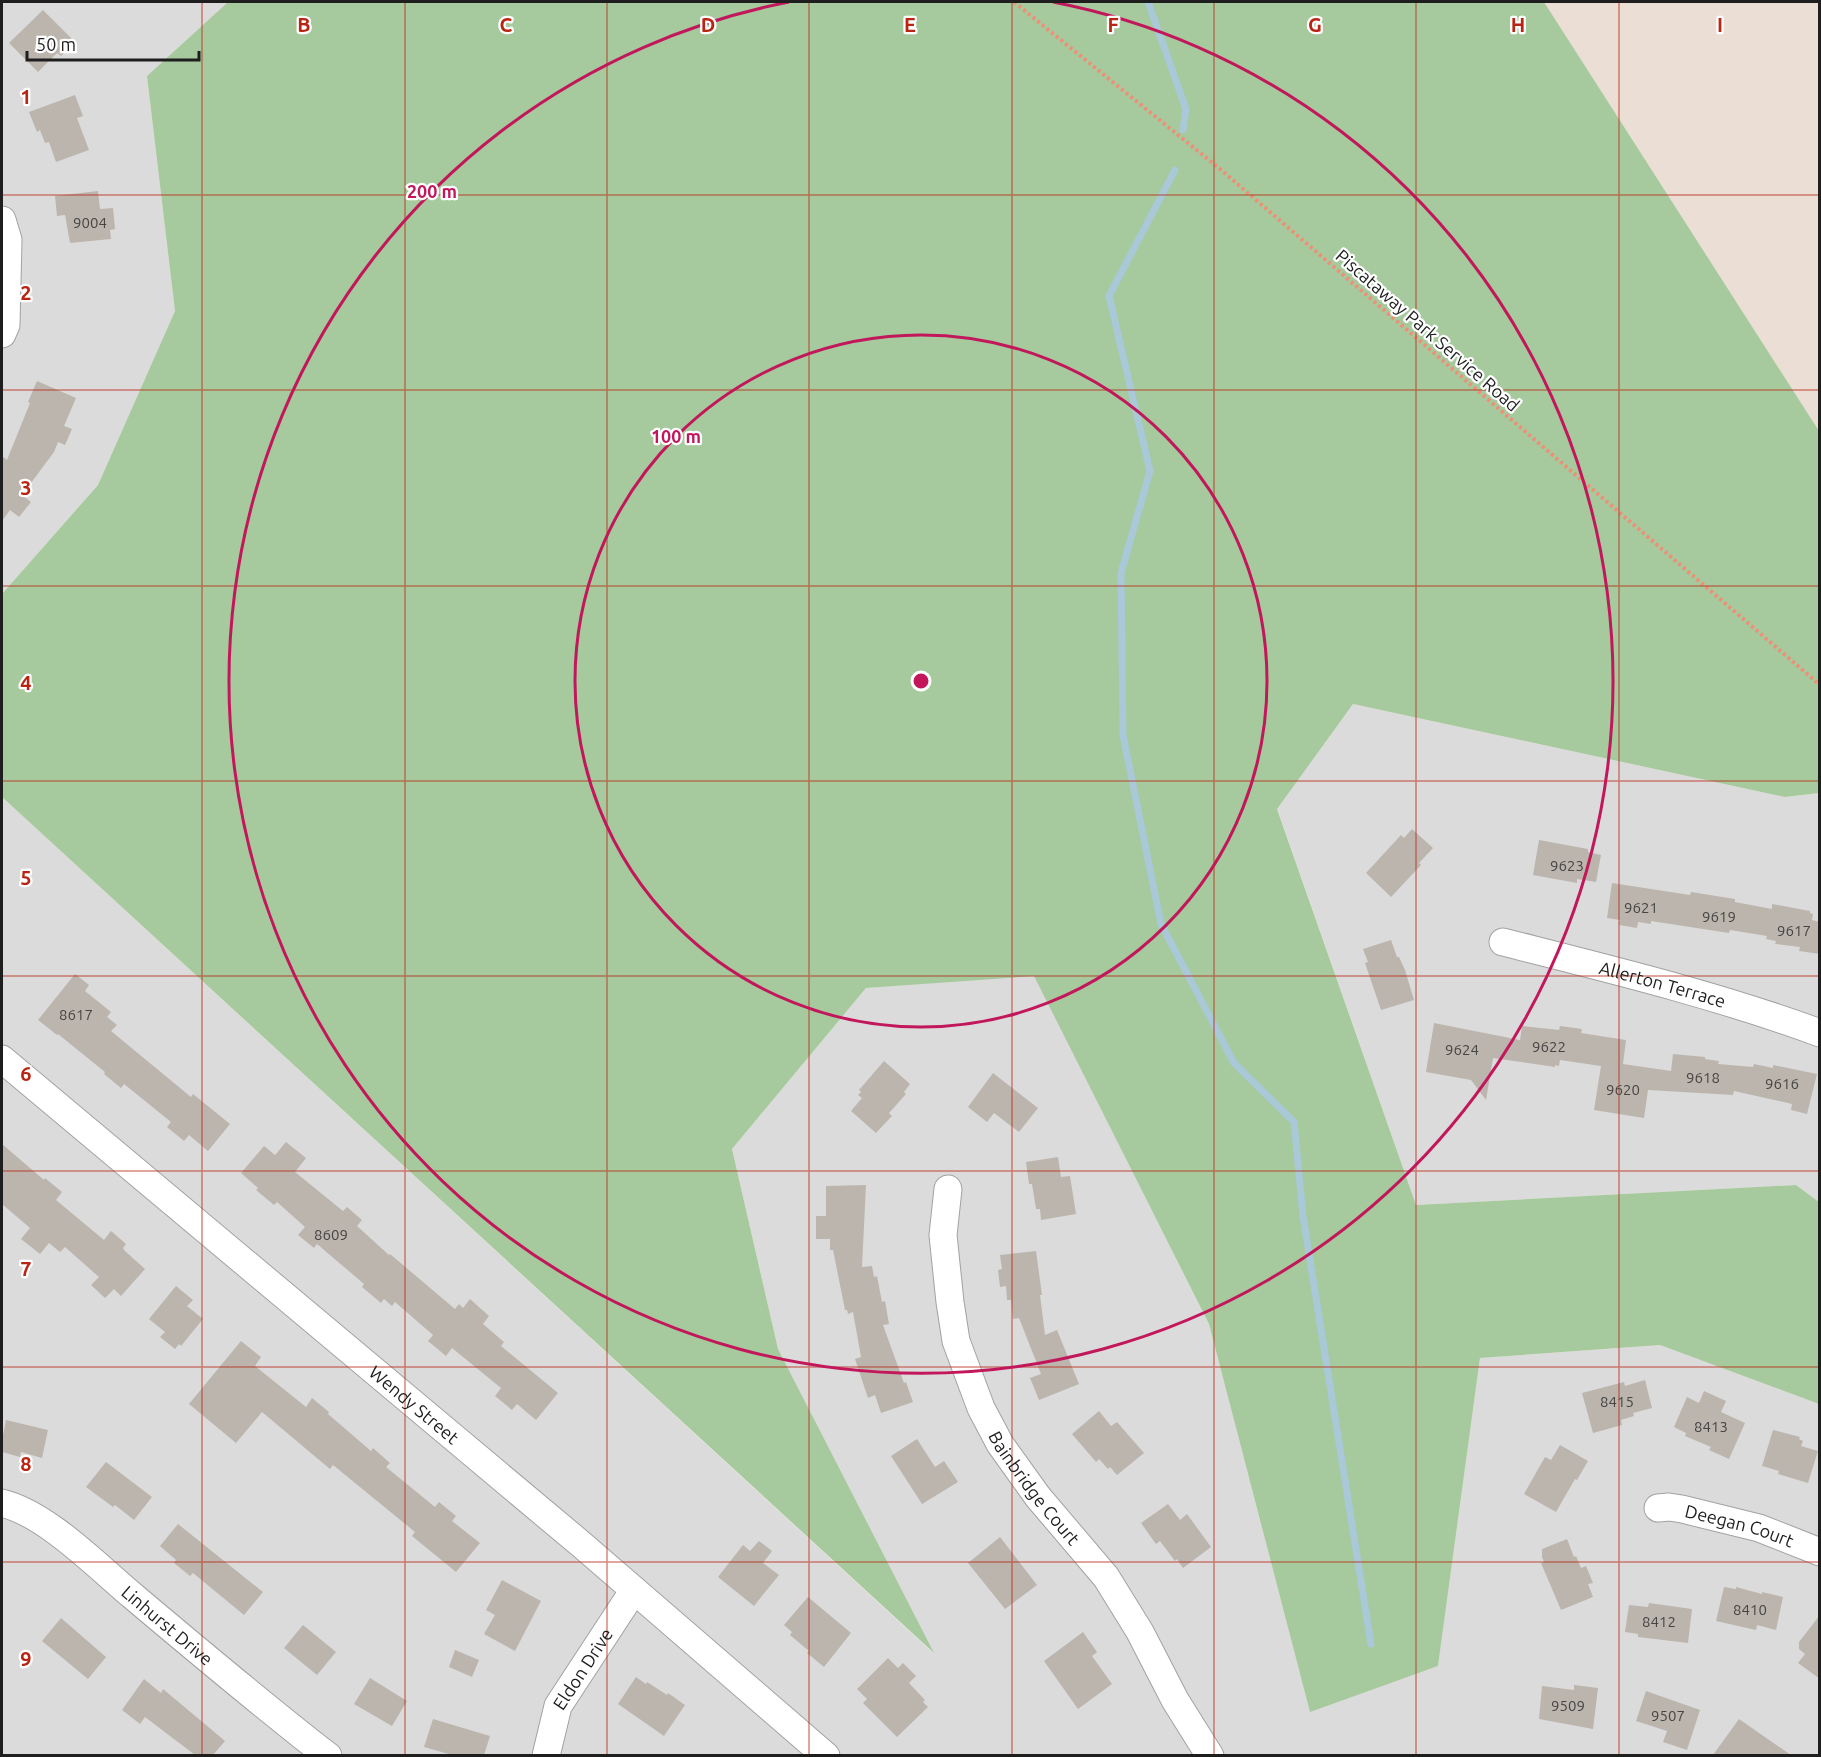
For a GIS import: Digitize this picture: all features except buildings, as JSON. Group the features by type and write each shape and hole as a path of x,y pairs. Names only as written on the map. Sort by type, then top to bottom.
{"street":[{"path":"2,220 8,240 6,325 2,334"},
{"name":"Allerton Terrace","path":"1503,942 1682,988 1784,1020 1820,1034"},
{"name":"Wendy Street","path":"2,1059 634,1590 826,1755"},
{"name":"Bainbridge Court","path":"948,1189 943,1235 950,1302 956,1341 981,1408 1000,1444 1038,1497 1106,1577 1140,1632 1175,1700 1210,1755"},
{"name":"Linhurst Drive","path":"2,1503 35,1517 82,1552 273,1714 328,1755"},
{"name":"Deegan Court","path":"1658,1508 1682,1509 1760,1528 1820,1552"},
{"name":"Eldon Drive","path":"546,1755 558,1706 634,1590"}],"path":[{"name":"Piscataway Park Service Road","path":"1014,2 1229,177 1820,685"}],"shaded area":[{"path":"2,2 228,2 147,76 175,311 98,485 2,594"},
{"path":"1544,2 1819,2 1819,431"},
{"path":"1353,704 1785,797 1819,793 1819,1202 1796,1185 1416,1205 1277,808"},
{"path":"2,797 932,1652 778,1349 732,1149 866,988 1034,975 1209,1324 1310,1711 1438,1666 1480,1358 1660,1345 1819,1404 1819,1755 2,1755"}],"green space":[{"path":"228,2 1544,2 1819,431 1819,793 1785,797 1353,704 1277,809 1416,1205 1796,1185 1819,1202 1819,1404 1660,1345 1480,1358 1438,1666 1310,1712 1209,1324 1034,976 866,988 732,1149 778,1349 934,1653 2,797 2,594 98,485 175,311 147,76"}],"waterway":[{"path":"1148,2 1186,109 1183,130"},
{"path":"1175,170 1109,296 1150,471 1121,573 1123,735 1161,924 1234,1063 1294,1122 1303,1216 1371,1644"}]}
